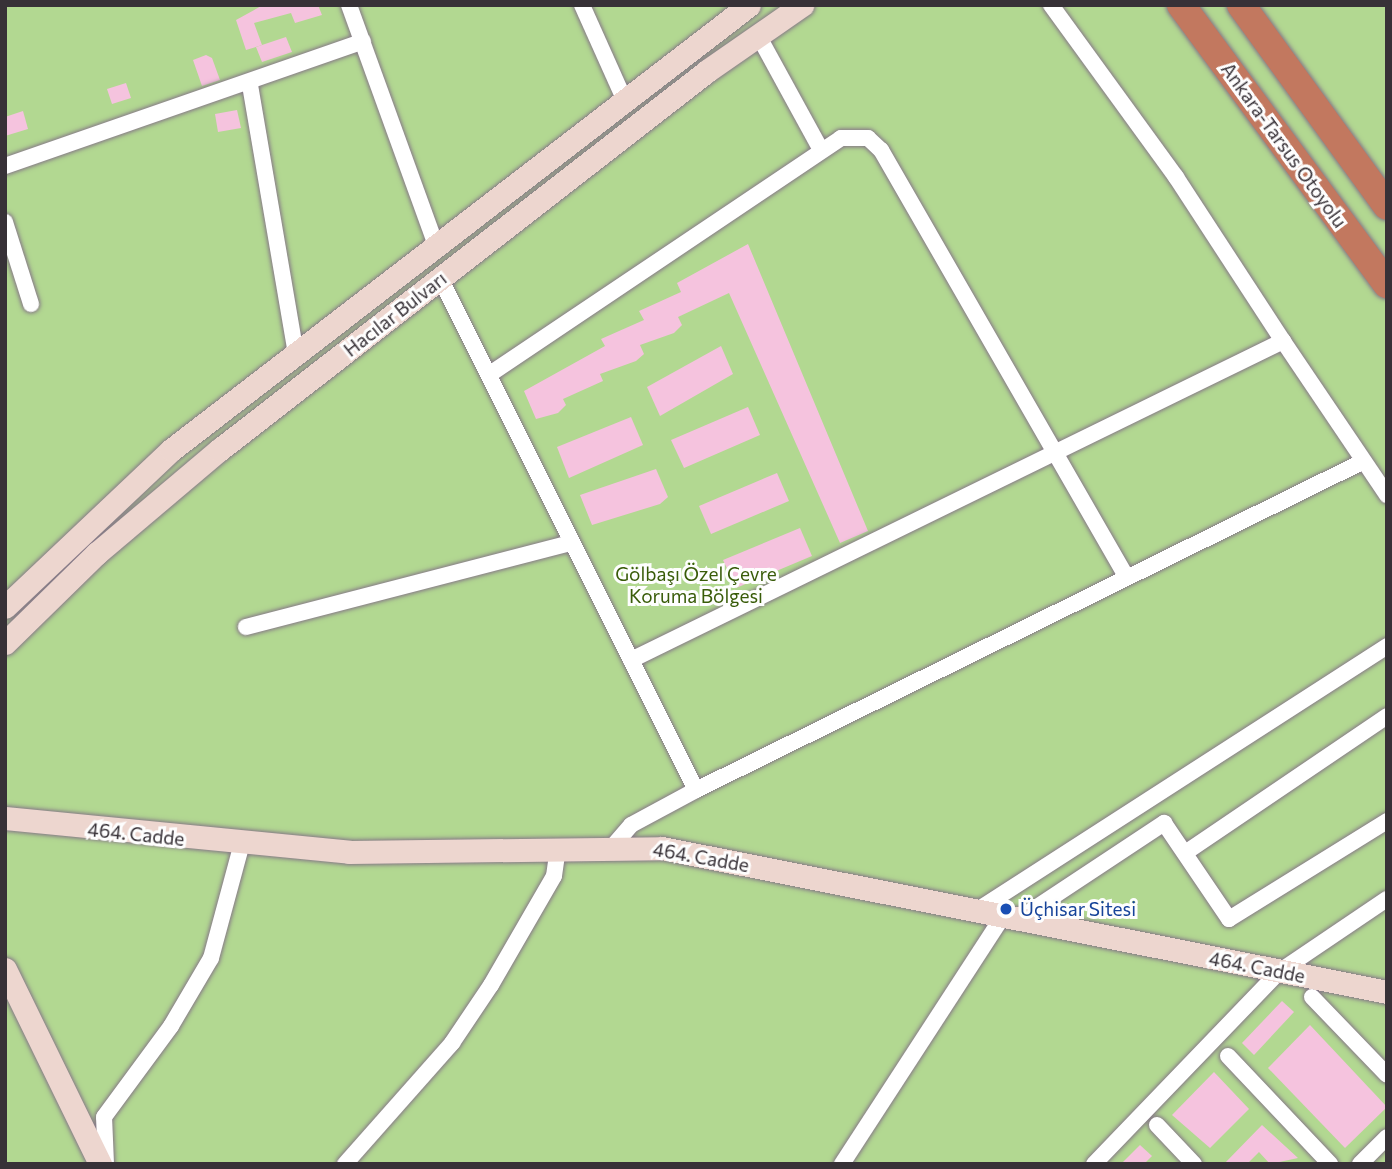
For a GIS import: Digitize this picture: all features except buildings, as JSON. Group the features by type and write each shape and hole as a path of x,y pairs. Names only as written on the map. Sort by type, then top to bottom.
{"highway":[{"name":"Ankara-Tarsus Otoyolu","path":"1181,5 1387,284"},
{"path":"1241,5 1387,206"}],"main road":[{"name":"Hacılar Bulvarı","path":"5,607 142,476 624,99 749,5"},
{"name":"Hacılar Bulvarı","path":"5,643 159,499 758,35 802,5"},
{"name":"464. Cadde","path":"5,818 242,844 421,854 613,846 687,852 973,913 1387,992"},
{"path":"5,969 100,1164"}],"street":[{"path":"349,5 436,245"},
{"path":"582,5 624,99"},
{"path":"1052,5 1176,177 1360,463 1387,495"},
{"path":"758,35 821,150"},
{"path":"5,166 250,85 363,41"},
{"path":"250,85 296,354"},
{"path":"490,373 821,150 853,135 881,150 1125,576"},
{"path":"5,222 31,304"},
{"path":"441,280 490,373 571,543 696,790"},
{"path":"631,660 1057,457 1283,341"},
{"path":"613,846 631,825 696,790 1125,576 1360,463"},
{"path":"246,626 571,543"},
{"path":"973,913 1387,646"},
{"path":"1185,853 1387,716"},
{"path":"842,1164 1009,920 1164,823 1229,919 1387,821"},
{"path":"106,1164 104,1117 172,1026 211,958 242,844"},
{"path":"345,1164 452,1043 491,985 554,876 558,849"},
{"path":"1094,1164 1279,972 1387,899"},
{"path":"1311,997 1387,1075"},
{"path":"1227,1056 1330,1164"},
{"path":"1157,1125 1194,1164"},
{"path":"1360,1164 1387,1137"}],"green space":[{"name":"Gölbaşı Özel Çevre Koruma Bölgesi","path":"5,5 1387,5 1387,1164 5,1164"}],"place":[{"name":"Üçhisar Sitesi","path":"1006,909"}]}
